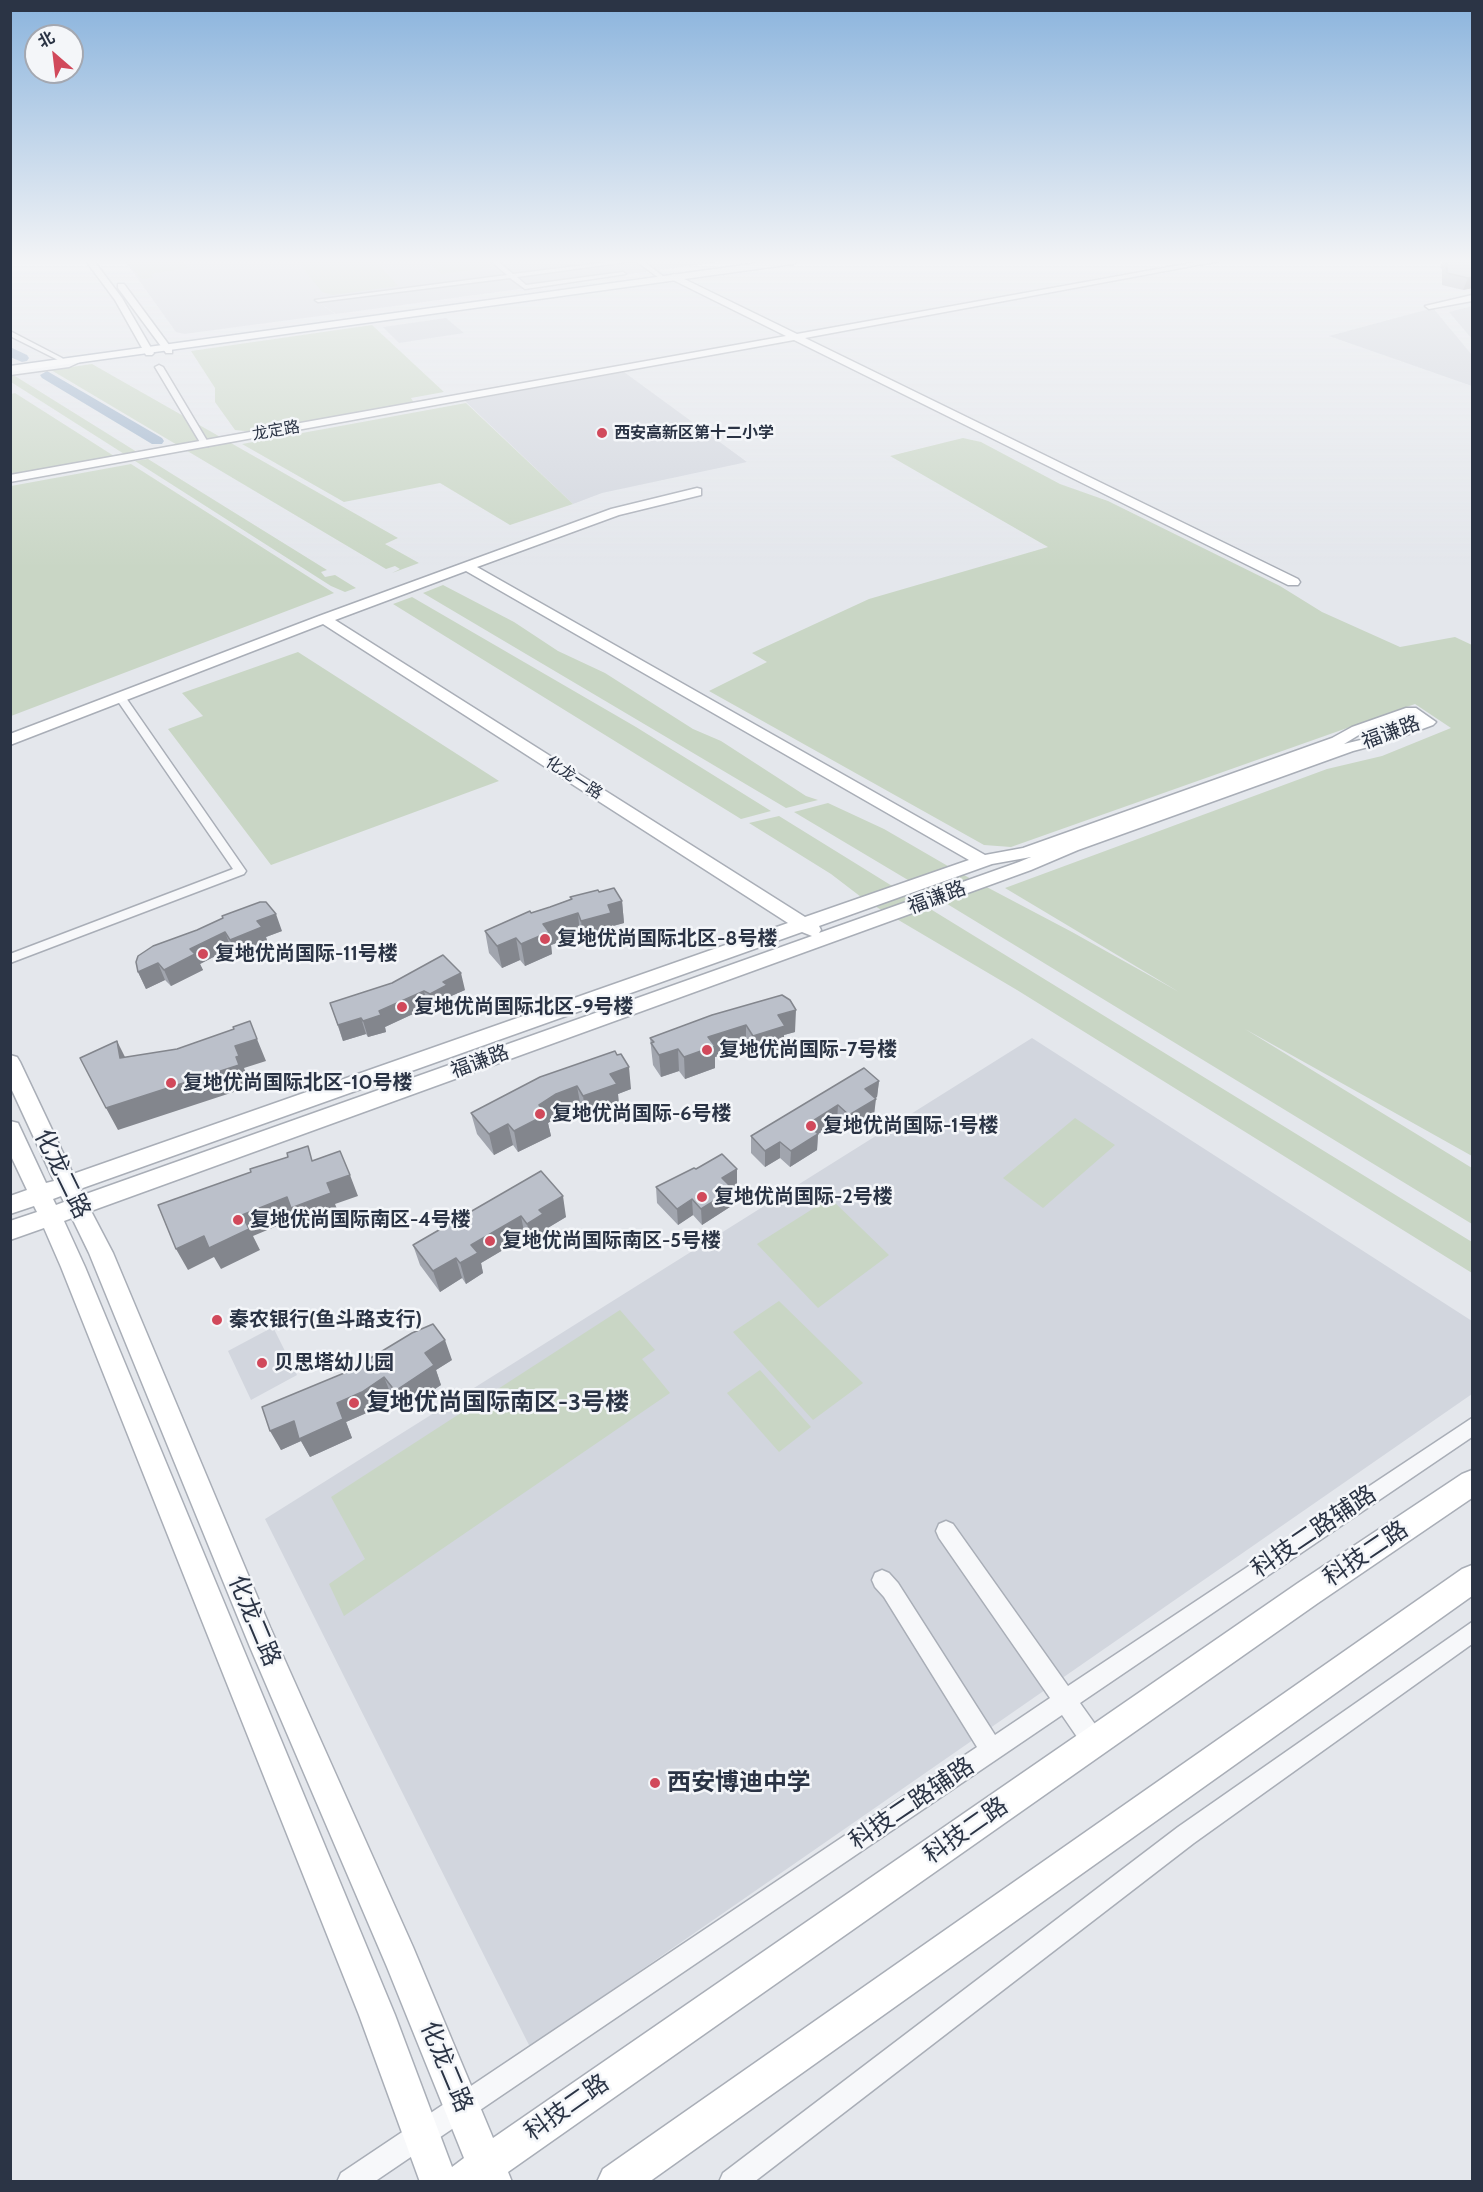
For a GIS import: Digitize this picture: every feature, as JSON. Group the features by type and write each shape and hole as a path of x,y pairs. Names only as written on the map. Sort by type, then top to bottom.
{"main road":[{"path":"10,368 32,363"},
{"path":"10,368 51,363"}],"street":[{"name":"龙定路","path":"10,479 646,363"},
{"path":"858,363 1298,580"},
{"path":"159,367 205,444"},
{"path":"10,740 324,619 615,512 697,492"},
{"path":"466,566 984,861"},
{"name":"化龙一路","path":"324,619 825,938"},
{"path":"10,959 240,871 120,697"},
{"name":"福谦路","path":"10,1205 59,1201 825,938 1025,866 1116,830 1347,748 1382,739 1428,722 1411,711 1357,730 1338,741 1026,853 984,861 804,925 59,1201 10,1231"},
{"name":"化龙二路","path":"10,1062 59,1201 73,1267 368,1993 440,2181"},
{"name":"化龙二路","path":"10,1129 59,1201 100,1253 256,1626 401,1959 462,2108 480,2176"},
{"name":"科技二路辅路","path":"350,2181 422,2135 1473,1427"},
{"name":"科技二路","path":"480,2176 1094,1742 1308,1593 1473,1483"},
{"path":"946,1531 1094,1742"},
{"path":"616,2181 1473,1579"},
{"path":"882,1580 891,1590 992,1750"},
{"path":"732,2181 1186,1835 1473,1632"}],"shaded area":[{"path":"1407,363 1472,363 1472,386"},
{"name":"西安高新区第十二小学","path":"624,372 747,462 602,493 573,504 465,401"},
{"name":"西安博迪中学","path":"1032,1038 1472,1321 1472,1394 530,2047 265,1519"},
{"name":"贝思塔幼儿园","path":"273,1327 297,1375 251,1400 228,1351"}],"green space":[{"path":"199,363 413,363 444,392 411,398 414,403 253,432 235,430 215,402 215,388"},
{"path":"92,364 398,538 385,544 419,563 392,573 400,569 395,566 386,569 51,370"},
{"path":"10,376 15,376 145,457 132,459 11,382"},
{"path":"15,393 114,456 11,475 11,394"},
{"path":"466,403 573,504 510,525 440,483 344,502 242,444"},
{"path":"963,438 981,442 1060,484 1108,501 1280,586 1322,612 1400,647 1455,637 1472,645 1472,1156 1245,1029 1472,1168 1472,1224 921,888 962,874 1179,992 1005,888 1327,769 1382,756 1451,728 1415,704 1011,847 984,845 709,691 767,662 752,653 869,599 1048,547 890,456"},
{"path":"148,459 327,570 321,572 325,577 335,575 356,588 345,592 331,586 135,461"},
{"path":"131,464 334,593 11,716 11,486"},
{"path":"443,585 514,622 558,651 605,673 693,729 721,741 806,796 818,800 786,808 423,593"},
{"path":"412,597 636,727 771,811 741,819 393,604"},
{"path":"298,652 499,781 271,865 168,729 203,716 182,693"},
{"path":"828,803 884,829 953,869 913,883 794,812"},
{"path":"779,816 897,889 865,900 831,874 749,823"},
{"path":"906,894 1472,1242 1472,1273 1017,990 873,905"},
{"path":"1075,1118 1115,1145 1043,1208 1003,1178"},
{"path":"830,1198 889,1255 818,1308 757,1244"},
{"path":"779,1301 863,1383 813,1420 733,1332"},
{"path":"620,1310 655,1350 642,1359 670,1393 344,1616 329,1584 365,1559 331,1497"},
{"path":"760,1370 811,1427 779,1452 727,1393"}],"building":[{"path":"614,888 622,901 608,905 611,913 581,921 578,913 543,924 549,932 521,944 516,938 497,946 485,931 530,911 531,913 572,899 570,897"},
{"path":"260,902 266,902 276,914 257,921 262,927 230,940 225,932 190,949 195,954 164,970 158,963 138,972 136,962 138,956 153,946 197,930 223,918 222,916"},
{"path":"443,955 461,973 443,982 447,985 430,994 424,991 379,1011 381,1015 338,1025 330,1003 392,983"},
{"path":"782,995 790,1000 796,1010 778,1015 785,1026 753,1036 746,1025 708,1037 715,1046 684,1057 678,1049 659,1055 651,1043 654,1042 650,1038 712,1015"},
{"path":"250,1021 257,1039 235,1046 239,1056 236,1057 239,1065 106,1108 80,1058 117,1041 120,1058 177,1049"},
{"path":"615,1051 617,1055 621,1054 629,1067 610,1074 617,1084 583,1096 577,1086 556,1094 539,1105 547,1114 514,1131 508,1124 489,1134 471,1113 540,1077"},
{"path":"864,1068 879,1081 865,1089 876,1099 849,1115 838,1105 808,1124 818,1134 791,1151 780,1142 765,1151 751,1136"},
{"path":"308,1146 312,1161 340,1151 350,1175 327,1183 331,1193 291,1208 287,1197 242,1215 249,1229 209,1248 204,1236 176,1249 158,1205 251,1172 250,1169 288,1157 287,1153"},
{"path":"722,1154 737,1169 722,1178 733,1189 701,1209 692,1199 677,1209 656,1187 696,1169"},
{"path":"541,1171 563,1196 539,1210 543,1214 527,1224 521,1216 471,1245 478,1253 460,1263 456,1258 433,1271 413,1245"},
{"path":"433,1324 445,1340 425,1353 434,1365 395,1391 384,1377 362,1392 337,1403 343,1419 299,1439 294,1421 270,1431 262,1407 349,1371 412,1333"}],"waterway":[{"path":"47,375 157,441"}],"place":[{"name":"西安高新区第十二小学","path":"602,433"},
{"name":"复地优尚国际北区-8号楼","path":"545,939"},
{"name":"复地优尚国际-11号楼","path":"203,954"},
{"name":"复地优尚国际北区-9号楼","path":"402,1007"},
{"name":"复地优尚国际-7号楼","path":"707,1050"},
{"name":"复地优尚国际北区-10号楼","path":"171,1083"},
{"name":"复地优尚国际-6号楼","path":"540,1114"},
{"name":"复地优尚国际-1号楼","path":"811,1126"},
{"name":"复地优尚国际-2号楼","path":"702,1197"},
{"name":"复地优尚国际南区-4号楼","path":"238,1220"},
{"name":"复地优尚国际南区-5号楼","path":"490,1241"},
{"name":"秦农银行(鱼斗路支行)","path":"217,1320"},
{"name":"贝思塔幼儿园","path":"262,1363"},
{"name":"复地优尚国际南区-3号楼","path":"354,1403"},
{"name":"西安博迪中学","path":"655,1783"}]}
